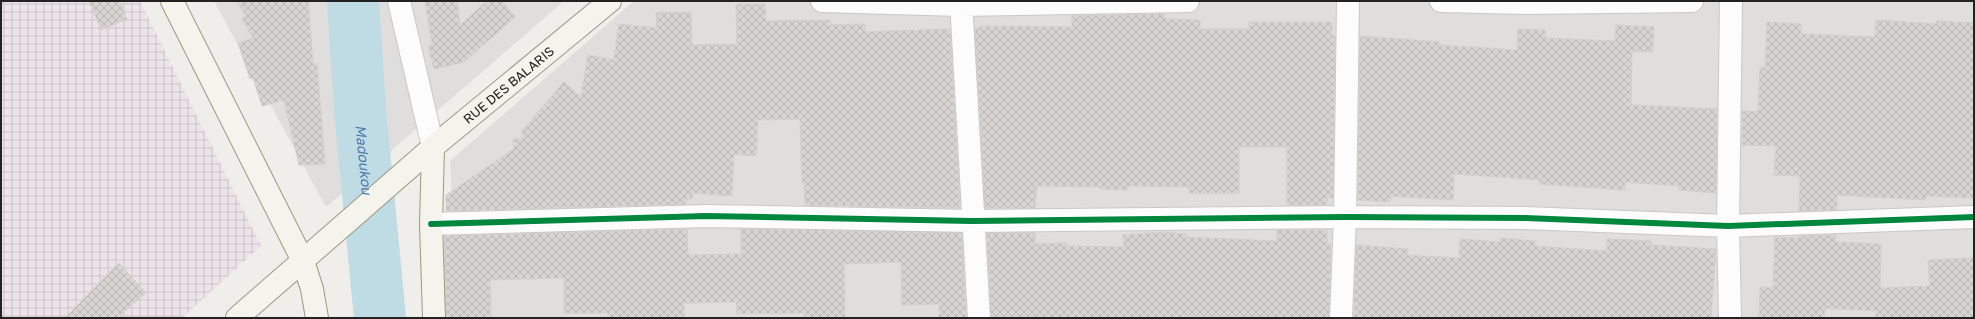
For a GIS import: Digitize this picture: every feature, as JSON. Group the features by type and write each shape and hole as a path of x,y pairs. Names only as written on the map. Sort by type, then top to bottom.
{"main road":[{"path":"172,1 303,261 312,289 317,318"},
{"name":"RUE DES BALARIS","path":"237,318 434,147 610,1"},
{"path":"434,147 431,224 434,318"}],"street":[{"path":"399,1 434,147"},
{"path":"822,1 961,3 1188,1"},
{"path":"1341,318 1345,217 1348,1"},
{"path":"1441,1 1527,3 1692,1"},
{"path":"1730,318 1728,226 1731,1"},
{"path":"961,3 972,220 979,318"},
{"path":"431,224 706,216 972,220 1345,217 1525,218 1728,226 1974,217"}],"shaded area":[{"path":"1,1 140,1 261,246 182,318 1,318"},
{"path":"214,1 564,1 326,207"},
{"path":"634,1 1974,1 1974,318 457,318 450,161"}],"building":[{"path":"89,1 120,1 127,19 101,30"},
{"path":"237,1 308,1 313,64 317,64 325,164 299,165 284,100 262,106 253,78 250,79 238,43 253,38 242,18 246,16"},
{"path":"425,1 457,1 460,25 487,1 502,1 515,17 464,62 434,69 428,46 432,45"},
{"path":"736,4 765,4 766,21 830,20 830,25 865,24 865,32 950,29 960,208 805,205 804,183 802,183 800,119 758,120 756,156 734,154 732,196 693,193 692,199 686,199 686,204 446,211 446,195 514,149 513,139 522,139 522,131 564,82 581,97 588,55 614,60 619,24 657,28 656,13 691,12 692,45 737,44"},
{"path":"1165,14 1165,19 1200,20 1200,29 1249,29 1249,22 1332,22 1332,36 1335,36 1333,198 1327,197 1327,205 1287,205 1287,147 1239,147 1239,193 1189,193 1189,187 1128,186 1128,190 1100,189 1100,187 1037,186 1035,208 985,208 975,29 980,28 980,26 1072,27 1072,16"},
{"path":"1876,20 1936,24 1937,21 1974,23 1974,198 1926,196 1926,200 1837,195 1837,210 1799,211 1800,176 1774,175 1776,146 1742,145 1742,111 1758,112 1760,67 1765,68 1767,22 1801,24 1801,34 1875,37"},
{"path":"1616,25 1654,27 1653,52 1632,51 1631,105 1717,109 1716,193 1679,190 1679,186 1625,182 1625,190 1539,184 1540,180 1454,174 1453,200 1391,196 1390,202 1358,200 1360,36 1440,42 1440,45 1517,50 1518,29 1545,30 1545,38 1615,41"},
{"path":"687,229 688,255 741,254 741,229 962,233 966,318 939,318 939,304 902,305 901,262 844,264 845,318 804,318 804,313 737,314 736,302 684,303 684,318 608,318 608,313 564,313 564,278 490,280 491,318 446,318 444,236"},
{"path":"1277,230 1327,230 1327,243 1331,244 1329,318 1181,316 1181,318 991,317 987,233 1035,233 1035,244 1067,243 1067,246 1124,247 1123,235 1162,232 1187,234 1187,237 1277,241"},
{"path":"1836,235 1835,242 1881,244 1880,288 1930,286 1928,260 1974,258 1974,318 1876,318 1875,311 1825,308 1824,318 1759,318 1760,287 1773,288 1775,237 1798,238 1798,236"},
{"path":"1500,238 1535,241 1535,246 1607,251 1607,239 1651,241 1651,245 1716,249 1711,318 1354,318 1356,245 1408,249 1407,255 1459,258 1460,239 1500,242"},
{"path":"119,263 146,293 117,318 65,318"}],"waterway":[{"name":"Madoukou","path":"353,1 360,110 380,318"}],"cycle path":[{"path":"431,224 706,216 972,221 1345,217 1525,218 1728,226 1974,217"}]}
